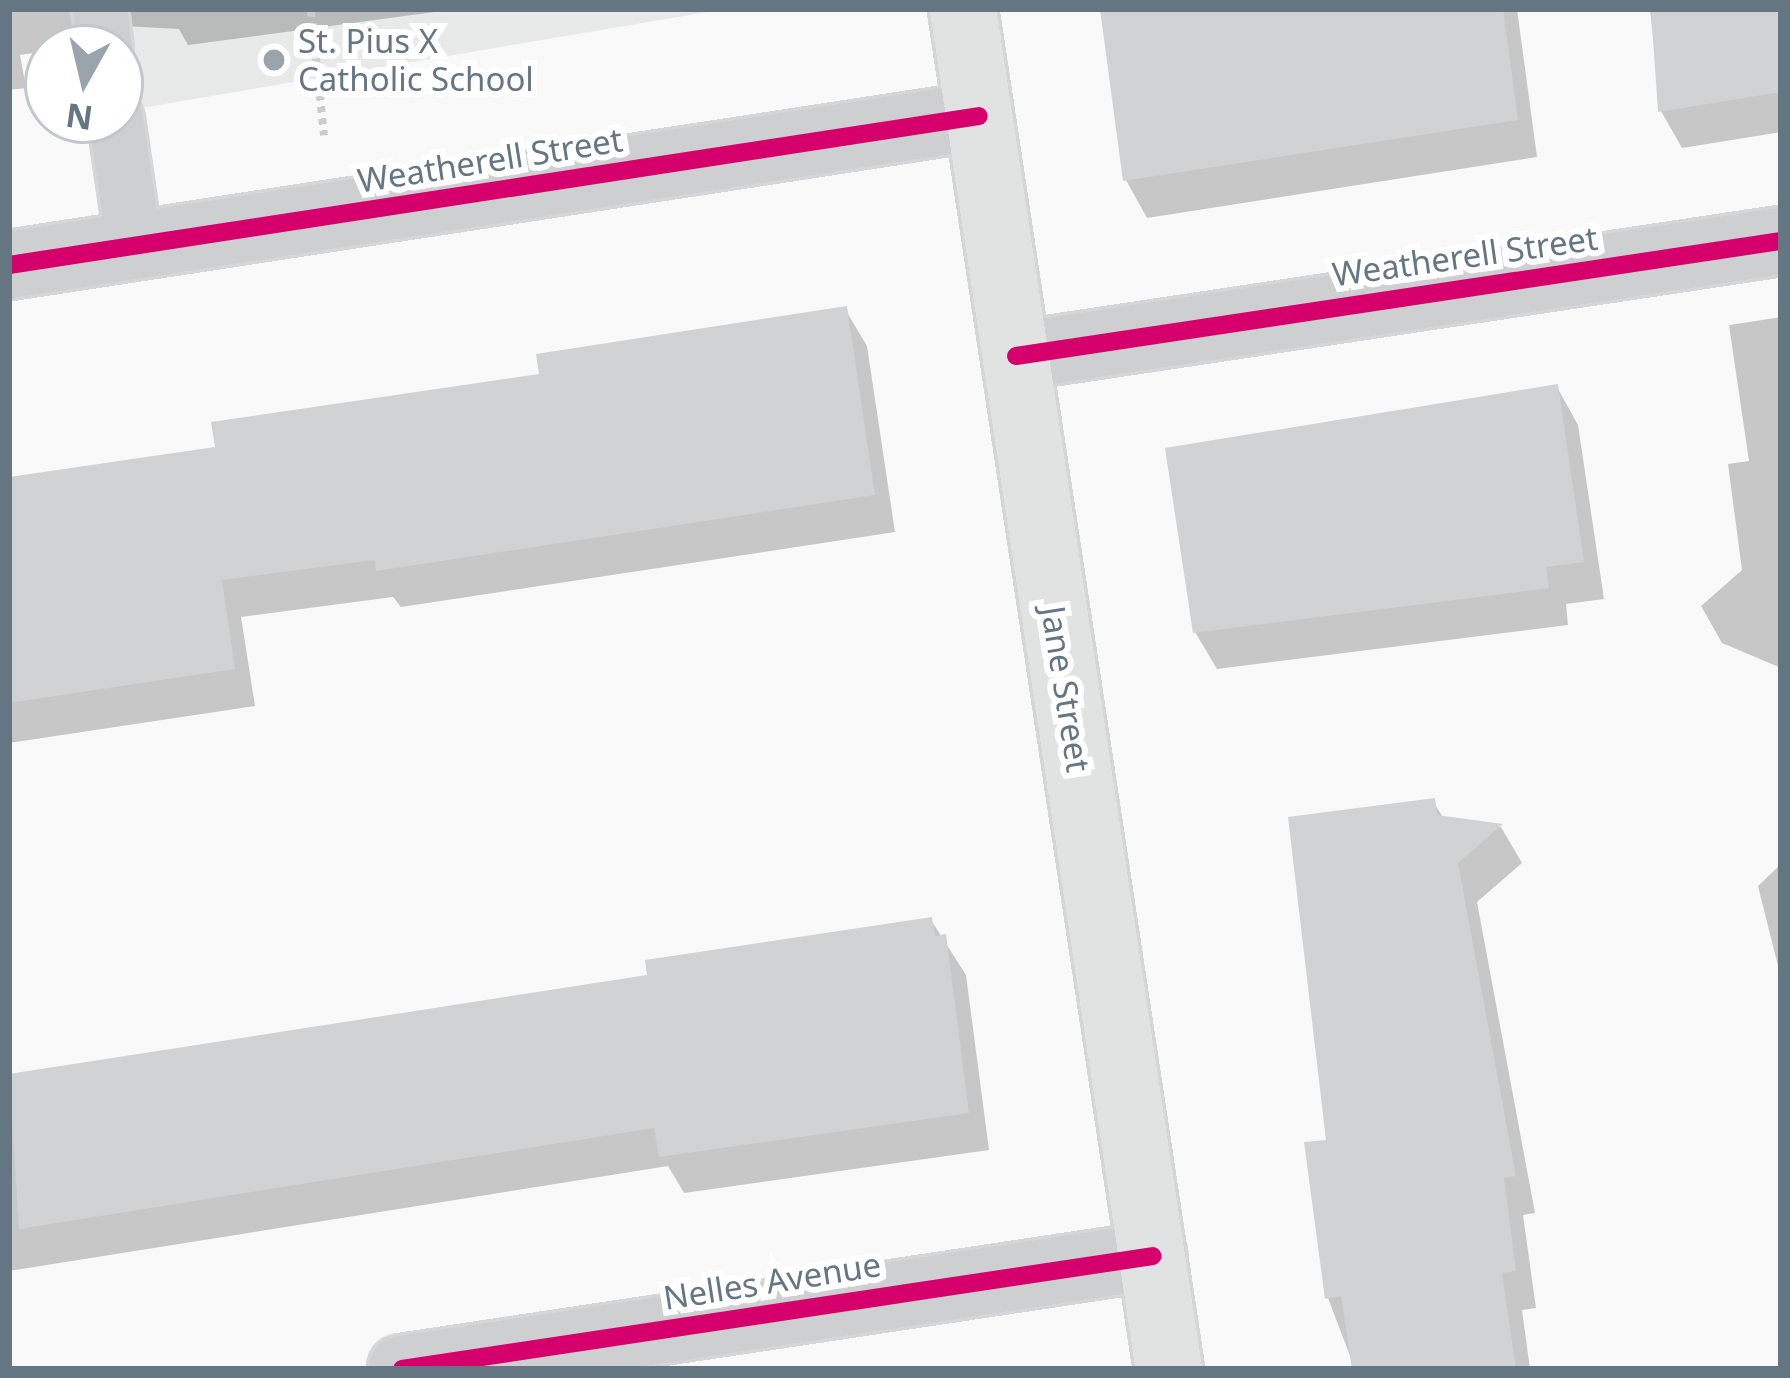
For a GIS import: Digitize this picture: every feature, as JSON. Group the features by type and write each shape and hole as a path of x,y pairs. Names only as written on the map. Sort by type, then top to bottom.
{"main road":[{"name":"Jane Street","path":"963,9 1169,1369"}],"street":[{"name":"Weatherell Street","path":"9,266 980,116"},
{"name":"Weatherell Street","path":"1016,356 1781,241"},
{"name":"Nelles Avenue","path":"402,1369 1153,1256"}],"lane":[{"path":"119,144 134,244"}],"path":[{"path":"311,11 326,148"}],"shaded area":[{"name":"St. Pius X Catholic School","path":"115,9 725,9 144,107 144,24 117,24"}],"building":[{"path":"1100,9 1503,9 1518,120 1123,181"},
{"path":"1651,9 1781,9 1781,92 1658,112"},
{"path":"847,306 875,495 376,571 375,560 222,580 235,669 9,703 9,477 215,447 211,422 539,374 536,354"},
{"path":"1558,384 1584,562 1546,567 1549,588 1193,633 1165,448"},
{"path":"1435,798 1437,815 1503,824 1458,863 1516,1176 1504,1178 1516,1271 1502,1273 1516,1369 1352,1369 1341,1296 1325,1299 1304,1142 1326,1140 1288,817"},
{"path":"932,917 935,936 946,934 969,1113 659,1157 654,1128 19,1229 9,1074 647,975 645,960"}],"cycle path":[{"path":"9,265 979,116"},
{"path":"1016,356 1781,241"},
{"path":"402,1369 1153,1256"}],"place":[{"name":"St. Pius X Catholic School","path":"274,60"}]}
